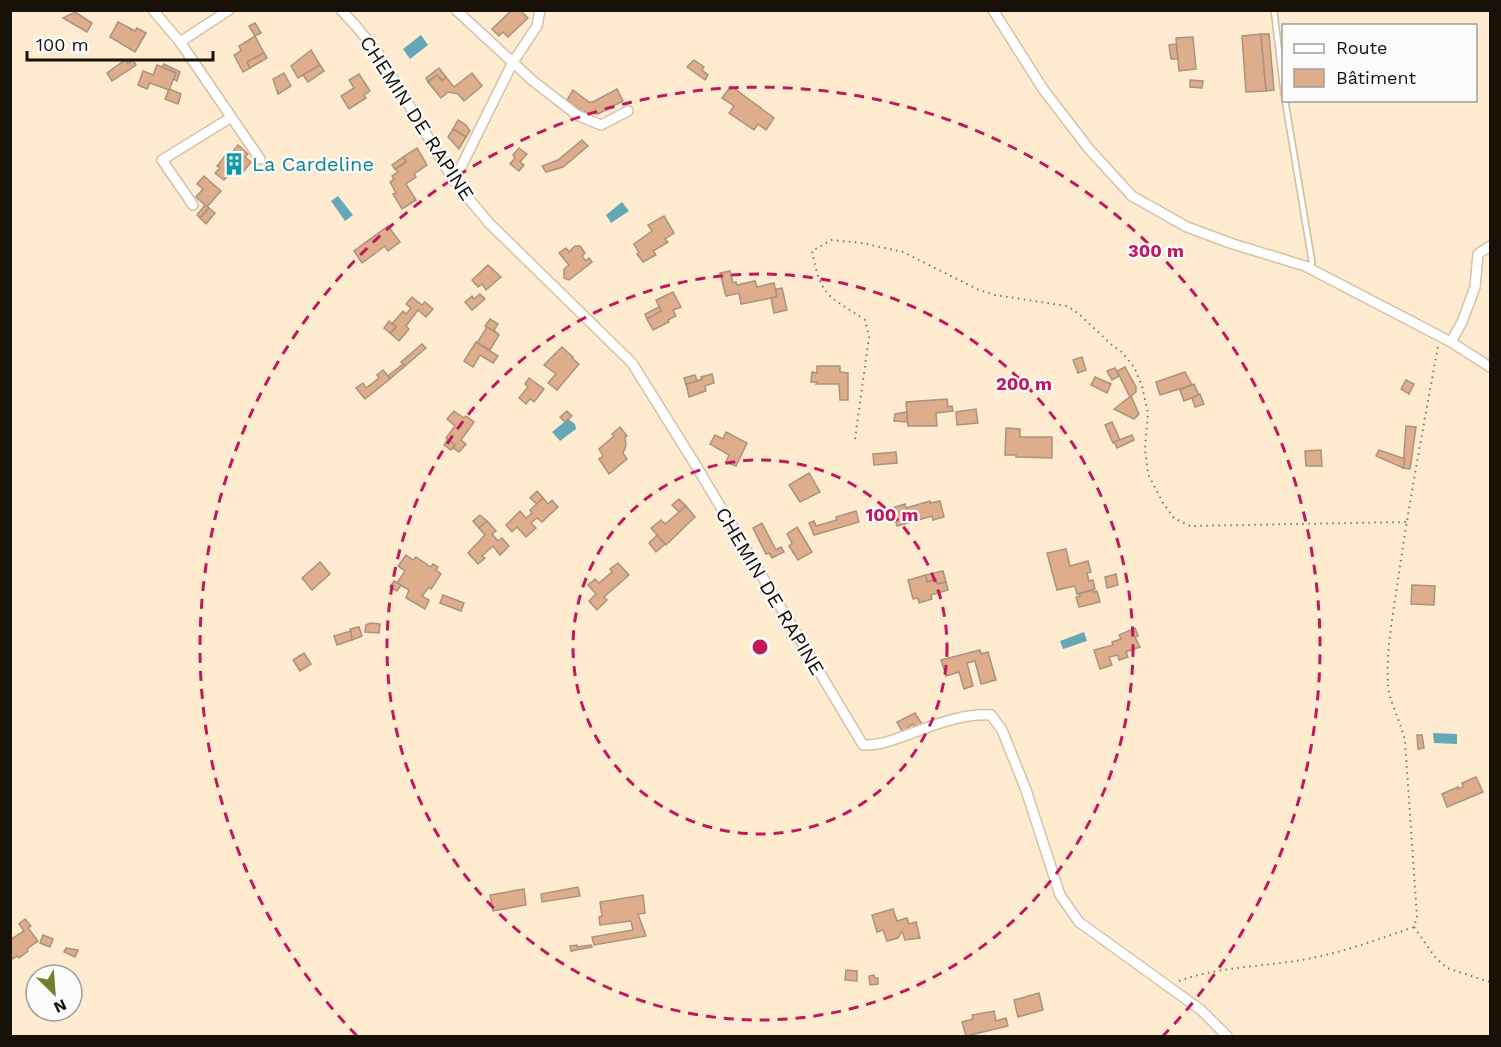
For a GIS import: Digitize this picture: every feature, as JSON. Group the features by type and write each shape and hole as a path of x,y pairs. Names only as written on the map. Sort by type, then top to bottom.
{"street":[{"path":"153,10 180,42 260,159"},
{"path":"180,42 229,10"},
{"name":"CHEMIN DE RAPINE","path":"341,10 378,53 454,181 489,223 632,363 863,745 876,746 951,719 978,714 991,715 1002,730 1026,790 1060,895 1079,922 1201,1010 1227,1036"},
{"path":"456,10 533,81 578,115 601,124 628,111"},
{"path":"454,181 513,62 537,26 540,10"},
{"path":"993,10 1043,89 1089,149 1131,196 1187,227 1310,269 1451,342 1491,367"},
{"path":"193,205 162,159 230,118"},
{"path":"1451,342 1462,322 1475,287 1478,254 1491,246"}],"lane":[{"path":"1274,10 1282,77"},
{"path":"1285,102 1312,262 1310,269"}],"path":[{"path":"855,439 869,337 865,320 827,295 817,278 812,251 831,240 862,243 903,252 979,290 994,295 1066,306 1079,314 1122,352 1134,367 1142,386 1148,413 1145,449 1148,474 1163,503 1174,518 1190,526 1406,522"},
{"path":"1414,927 1417,917 1405,741 1388,687 1390,640 1406,522 1440,336"},
{"path":"1168,986 1180,980 1216,971 1316,957 1369,944 1414,927"},
{"path":"1414,927 1435,957 1447,968 1491,982"}],"water":[{"path":"421,35 428,45 410,59 403,49"},
{"path":"338,196 353,215 345,221 331,201"},
{"path":"622,202 629,211 611,223 606,215"},
{"path":"568,419 575,424 576,429 560,441 552,432"},
{"path":"1084,632 1087,641 1063,649 1060,641"},
{"path":"1433,733 1457,734 1457,744 1434,743"}],"building":[{"path":"512,10 520,10 528,18 508,37 503,32 499,36 492,29"},
{"path":"75,12 92,23 87,32 63,18"},
{"path":"118,22 135,31 137,28 146,33 135,52 110,37"},
{"path":"255,23 261,33 255,36 249,26"},
{"path":"1261,34 1266,91 1246,92 1242,36"},
{"path":"1261,34 1269,34 1274,90 1266,91"},
{"path":"255,36 264,53 247,62 250,68 243,72 234,55 241,51 239,46"},
{"path":"1193,37 1196,69 1179,71 1176,38"},
{"path":"1176,44 1178,59 1171,59 1169,45"},
{"path":"311,50 320,65 298,78 291,66"},
{"path":"264,53 267,58 250,68 247,62"},
{"path":"125,60 128,63 133,60 136,65 112,81 107,73"},
{"path":"694,60 704,67 702,70 708,75 705,80 687,67"},
{"path":"164,64 180,72 177,81 173,79 176,73 162,67"},
{"path":"157,65 176,73 169,90 150,83 147,89 138,85 143,71 153,75"},
{"path":"320,65 324,71 308,82 303,75"},
{"path":"439,68 446,77 442,81 437,75 428,82 426,78"},
{"path":"284,73 291,86 278,94 273,79"},
{"path":"472,73 482,86 464,101 458,94 448,92 441,98 428,82 437,75 442,81 446,77 454,87"},
{"path":"359,74 370,91 364,95 366,98 349,109 341,96 354,88 349,80"},
{"path":"1190,80 1203,81 1202,88 1190,87"},
{"path":"731,86 774,118 766,130 758,124 754,130 729,113 734,106 722,98"},
{"path":"169,89 181,94 178,104 165,99"},
{"path":"617,89 623,101 598,114 582,112 567,100 573,90 589,102 593,102"},
{"path":"458,120 470,131 466,137 453,129"},
{"path":"453,129 466,137 459,149 448,137"},
{"path":"582,140 588,146 563,167 546,172 542,166 558,160"},
{"name":"La Cardeline","path":"238,145 248,154 245,157 251,162 244,171 237,166 224,180 215,173 220,168 217,166 225,156 228,158"},
{"path":"417,148 427,165 414,174 416,177 406,184 416,200 402,209 393,194 396,193 390,182 394,179 392,176 398,172 395,169 406,162 403,157"},
{"path":"519,148 527,154 520,162 524,165 519,171 510,164"},
{"path":"403,157 406,162 395,169 392,165"},
{"path":"204,176 221,191 207,207 196,197 203,189 197,184"},
{"path":"205,205 209,208 200,218 197,215"},
{"path":"209,208 215,213 206,224 200,218"},
{"path":"664,216 674,233 665,239 668,242 653,251 656,255 643,262 634,244 652,231 648,225"},
{"path":"388,226 400,242 388,251 385,246 362,263 354,251"},
{"path":"575,246 580,246 585,253 582,256 586,261 589,258 592,262 569,280 564,278 564,269 569,265 559,253 566,248 569,252"},
{"path":"488,265 501,277 486,290 482,284 478,287 472,280"},
{"path":"730,271 733,283 736,282 737,285 755,281 757,287 774,283 777,297 741,304 739,293 726,296 720,273"},
{"path":"782,288 787,310 774,313 771,298 777,297 776,289"},
{"path":"673,292 681,307 673,310 676,316 668,320 669,322 653,330 647,319 661,311 656,300"},
{"path":"480,294 485,299 472,310 465,302 472,296 474,299"},
{"path":"412,297 422,305 425,302 433,309 426,317 418,310 406,326 409,329 399,341 390,333 396,327 392,324 403,311 406,314 411,308 406,304"},
{"path":"659,307 661,311 647,319 645,314"},
{"path":"490,319 498,324 494,330 499,335 485,326"},
{"path":"389,321 396,327 390,333 384,328"},
{"path":"487,327 499,335 490,350 477,343"},
{"path":"476,342 498,356 493,363 480,355 473,367 464,361"},
{"path":"422,344 426,348 405,366 401,362"},
{"path":"562,347 579,364 557,390 548,383 556,374 544,365"},
{"path":"1082,357 1086,370 1078,373 1073,360"},
{"path":"403,364 405,366 390,379 388,376"},
{"path":"817,366 840,366 840,372 848,373 848,400 840,400 839,384 811,382 812,372 817,373"},
{"path":"1125,367 1136,387 1136,392 1130,397 1117,371"},
{"path":"1115,368 1119,376 1112,380 1107,371"},
{"path":"383,370 390,379 365,399 356,388 363,383 366,388 379,378 377,375"},
{"path":"1185,372 1192,385 1160,395 1156,382"},
{"path":"712,374 714,383 705,386 706,391 689,397 686,384"},
{"path":"695,375 697,381 686,384 684,378"},
{"path":"1095,377 1111,384 1107,393 1091,385"},
{"path":"529,378 544,389 534,402 530,399 526,404 519,398 528,387 525,384"},
{"path":"1406,380 1414,384 1409,394 1401,389"},
{"path":"1194,384 1199,395 1184,401 1180,390"},
{"path":"1200,394 1204,404 1195,407 1192,398"},
{"path":"1131,396 1139,414 1134,419 1114,409"},
{"path":"947,399 948,407 952,406 953,411 936,413 937,426 908,426 906,402"},
{"path":"976,409 978,423 957,425 956,412"},
{"path":"454,411 474,422 461,440 466,444 459,452 453,448 455,445 446,438 455,426 447,419"},
{"path":"567,411 572,416 565,422 560,417"},
{"path":"907,412 907,422 894,421 895,414"},
{"path":"1112,422 1120,440 1113,443 1105,425"},
{"path":"1406,426 1416,427 1410,469 1403,468"},
{"path":"620,427 627,436 623,453 627,459 609,474 599,459 603,456 599,449 614,436 612,434"},
{"path":"1006,428 1020,429 1020,437 1052,437 1052,458 1005,455"},
{"path":"726,432 747,443 736,466 726,462 729,455 710,444 715,435 723,439"},
{"path":"1132,435 1134,440 1117,448 1114,442"},
{"path":"448,439 455,445 451,450 444,445"},
{"path":"1321,450 1322,466 1306,466 1305,451"},
{"path":"1379,450 1405,459 1403,468 1376,456"},
{"path":"896,452 897,463 874,465 873,454"},
{"path":"809,473 820,492 800,502 789,485"},
{"path":"537,491 543,498 537,504 530,498"},
{"path":"543,498 548,504 552,500 558,507 542,522 537,518 531,523 536,528 526,537 517,527 512,532 506,525 520,511 526,518 532,513 530,510"},
{"path":"679,499 686,506 679,512 672,505"},
{"path":"930,501 930,503 940,501 944,517 933,520 932,516 897,526 892,508 905,504 906,508"},
{"path":"686,506 695,517 666,545 651,528 661,520 665,524"},
{"path":"856,511 859,522 814,535 809,523 814,521 816,526"},
{"path":"480,515 487,521 479,528 473,521"},
{"path":"487,521 496,531 492,534 498,541 502,538 509,546 500,555 493,546 482,556 485,558 478,564 468,553 485,535 479,528"},
{"path":"762,523 776,550 781,547 784,552 772,558 769,553 766,554 753,528"},
{"path":"797,527 812,552 798,560 789,546 792,543 787,534"},
{"path":"657,535 665,544 656,552 649,543"},
{"path":"1066,549 1070,566 1088,561 1091,572 1087,573 1089,581 1093,580 1095,589 1077,594 1075,586 1057,590 1047,553"},
{"path":"406,555 413,560 416,557 431,567 433,564 438,567 436,570 441,574 431,589 429,587 422,596 429,600 425,609 406,598 409,590 397,583 405,571 398,566"},
{"path":"320,562 330,574 312,590 302,578"},
{"path":"618,563 629,575 604,597 607,600 597,610 589,601 596,594 588,585 595,579 599,583 612,572 610,569"},
{"path":"943,571 946,582 937,584 936,579 927,582 926,575"},
{"path":"1116,574 1118,585 1107,588 1105,577"},
{"path":"926,575 927,582 936,579 937,584 946,582 948,590 931,595 932,599 919,603 918,598 913,599 908,580"},
{"path":"394,581 401,585 397,591 390,587"},
{"path":"1412,585 1435,586 1434,605 1411,604"},
{"path":"1093,590 1097,591 1100,602 1079,607 1076,597"},
{"path":"443,595 464,603 461,611 440,603"},
{"path":"380,624 379,633 365,632 366,625"},
{"path":"359,627 362,636 352,640 350,629"},
{"path":"1135,628 1138,636 1135,637 1140,647 1126,652 1128,657 1119,660 1118,655 1109,657 1112,665 1100,669 1094,650 1113,645 1112,642 1121,639 1119,635"},
{"path":"351,631 352,640 337,645 334,636"},
{"path":"980,650 981,654 988,652 996,680 981,684 975,661 967,663 973,686 964,689 959,672 946,676 941,660"},
{"path":"304,653 311,664 300,671 293,660"},
{"path":"915,713 923,726 916,730 913,724 908,727 910,732 904,735 897,722"},
{"path":"1417,735 1422,735 1424,748 1418,749"},
{"path":"1476,777 1483,792 1447,807 1442,794 1463,787 1462,783"},
{"path":"578,887 580,896 542,902 541,894"},
{"path":"524,889 526,905 493,911 490,895"},
{"path":"643,895 645,913 638,914 646,936 594,945 592,937 633,930 631,921 600,925 599,917 602,916 600,902"},
{"path":"893,909 897,921 907,918 909,924 916,922 920,938 905,940 902,931 898,938 887,941 883,930 877,932 872,915"},
{"path":"25,919 31,926 28,928 38,941 19,958 17,956 12,959 10,940 24,931 19,924"},
{"path":"43,935 53,939 50,947 40,943"},
{"path":"577,945 577,947 591,945 592,947 571,951 570,946"},
{"path":"66,948 78,950 75,957 64,952"},
{"path":"846,970 857,971 857,981 845,980"},
{"path":"874,975 878,978 878,984 870,985 869,976"},
{"path":"1039,993 1043,1010 1018,1017 1014,1000"},
{"path":"994,1011 996,1021 1006,1018 1008,1026 966,1036 962,1022 973,1019 972,1015"}],"place":[{"name":"La Cardeline","path":"234,164"}]}
